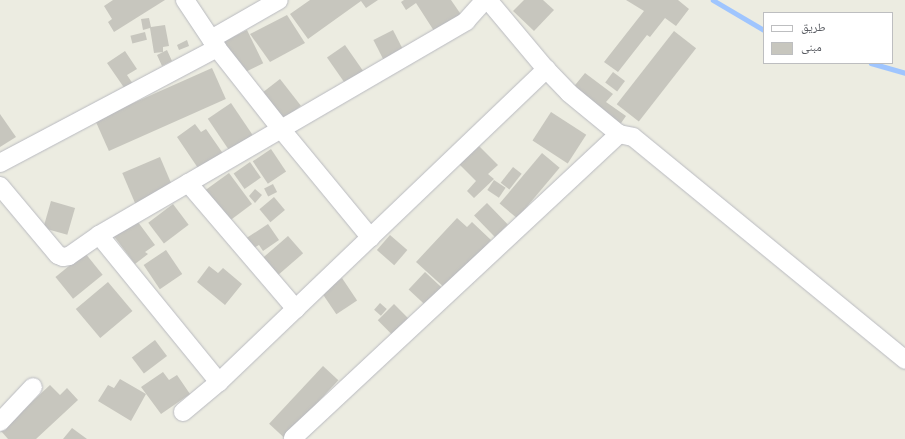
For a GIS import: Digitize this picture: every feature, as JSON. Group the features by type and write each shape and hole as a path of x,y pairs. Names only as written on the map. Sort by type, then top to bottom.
{"street":[{"path":"185,0 214,43 281,129 371,238"},
{"path":"0,163 214,43 280,0"},
{"path":"0,186 58,254 63,257 68,256 99,235 466,21 486,0 546,69 569,92 619,134 633,137 905,360"},
{"path":"183,412 219,382 546,69"},
{"path":"294,439 293,438 619,134"},
{"path":"188,183 296,309"},
{"path":"99,235 219,382"},
{"path":"0,422 33,387"}],"building":[{"path":"113,0 165,0 114,32 108,22 112,19 104,6"},
{"path":"310,0 378,0 366,8 361,1 308,39 290,14"},
{"path":"404,0 451,0 462,16 436,34 416,3 406,10 401,2"},
{"path":"524,0 543,0 554,10 534,31 513,11"},
{"path":"626,0 678,0 689,9 676,26 665,18 650,37 647,35 618,72 604,62 644,11"},
{"path":"287,15 305,43 270,62 250,34"},
{"path":"149,18 151,27 165,25 169,46 163,47 163,52 154,53 150,28 143,30 141,19"},
{"path":"247,30 263,63 240,75 224,41"},
{"path":"393,30 404,52 385,62 373,40"},
{"path":"674,31 696,48 639,122 617,104"},
{"path":"145,32 147,40 132,43 130,36"},
{"path":"187,40 189,46 179,50 177,45"},
{"path":"345,45 363,71 345,84 327,58"},
{"path":"167,50 172,61 162,66 157,55"},
{"path":"125,51 137,69 127,75 133,84 125,89 107,63"},
{"path":"212,68 226,99 109,151 95,120"},
{"path":"613,72 625,81 617,91 605,82"},
{"path":"585,73 613,94 606,102 626,116 619,126 571,90"},
{"path":"280,79 301,106 280,122 259,96"},
{"path":"231,103 256,140 233,156 208,119"},
{"path":"551,112 586,135 568,163 532,141"},
{"path":"0,114 16,137 0,147"},
{"path":"195,124 201,132 206,129 224,155 200,171 177,137"},
{"path":"475,142 498,165 488,174 494,179 474,198 467,191 476,181 456,161"},
{"path":"271,149 286,171 268,184 253,161"},
{"path":"542,153 560,168 517,218 500,204"},
{"path":"160,157 173,188 136,204 122,173"},
{"path":"250,162 261,178 245,189 234,173"},
{"path":"513,167 522,174 509,190 501,183"},
{"path":"229,173 252,204 228,222 200,194"},
{"path":"494,180 506,188 499,198 487,190"},
{"path":"273,184 277,192 268,197 264,189"},
{"path":"255,189 262,195 255,203 249,196"},
{"path":"274,197 285,210 270,222 259,209"},
{"path":"51,201 75,208 67,235 43,228"},
{"path":"487,203 508,225 495,237 474,216"},
{"path":"173,204 189,225 164,243 148,223"},
{"path":"135,218 155,245 145,252 148,254 135,264 113,235"},
{"path":"457,218 467,227 472,222 491,240 446,289 416,262"},
{"path":"268,224 279,240 263,251 259,245 252,249 245,239"},
{"path":"390,235 407,250 394,265 377,250"},
{"path":"288,236 303,253 277,276 262,259"},
{"path":"166,250 182,274 160,289 144,265"},
{"path":"85,253 103,275 73,299 55,277"},
{"path":"209,266 218,273 223,268 242,284 225,305 197,282"},
{"path":"425,272 443,289 427,307 409,290"},
{"path":"342,278 357,300 336,314 321,292"},
{"path":"108,282 132,311 100,338 76,309"},
{"path":"380,303 387,309 381,316 374,310"},
{"path":"394,304 408,318 392,334 378,320"},
{"path":"155,340 167,356 144,373 132,357"},
{"path":"323,366 338,380 284,438 269,424"},
{"path":"163,372 169,380 177,375 190,394 161,414 141,387"},
{"path":"120,379 146,394 131,421 98,401 108,385 114,388"},
{"path":"50,385 60,395 67,388 78,400 36,439 8,439 1,431"},
{"path":"72,428 87,439 63,439"}],"waterway":[{"path":"713,0 763,29"},
{"path":"874,64 905,73"}]}
